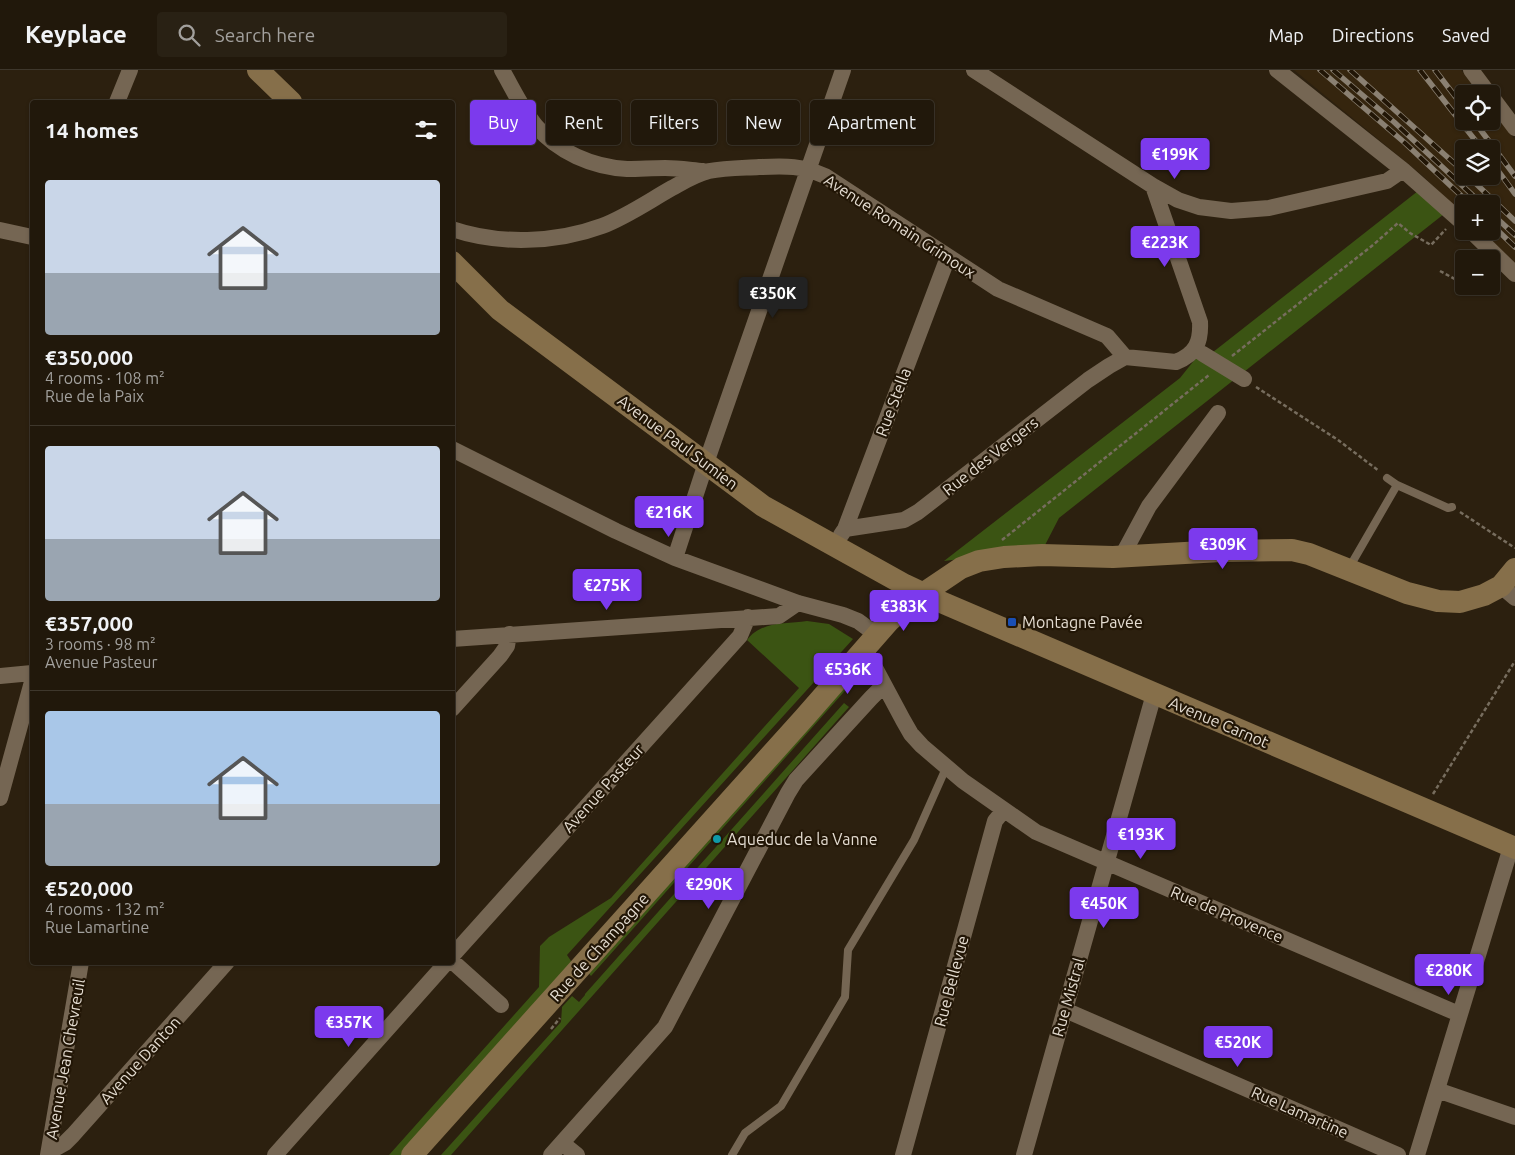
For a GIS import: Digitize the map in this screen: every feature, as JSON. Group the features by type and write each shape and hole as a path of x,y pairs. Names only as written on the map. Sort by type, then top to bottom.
{"street":[{"path":"118,100 130,70"},
{"path":"258,70 289,100"},
{"path":"502,70 536,126 563,150 604,166 626,169 666,168 708,171"},
{"path":"675,558 706,463 843,70"},
{"path":"974,70 1153,186 1178,200 1199,207 1231,211 1269,208 1387,181 1403,170"},
{"path":"1277,70 1403,170 1455,216"},
{"path":"1471,70 1482,85"},
{"path":"1500,108 1515,128"},
{"name":"Avenue Romain Grimoux","path":"455,231 483,237 509,239 554,237 580,233 626,215 686,180 708,171 790,166 808,169 825,176 998,289 1107,336 1125,357"},
{"path":"1153,186 1200,322 1201,337 1197,354"},
{"path":"0,230 30,236"},
{"path":"1481,240 1515,274"},
{"name":"Rue Stella","path":"839,537 948,257"},
{"name":"Avenue Paul Sumien","path":"455,265 500,310 763,506 839,537 923,594"},
{"path":"1125,357 1176,362 1197,354 1244,379"},
{"name":"Rue des Vergers","path":"839,537 904,520 918,512 1088,380 1125,357"},
{"path":"1122,556 1149,506 1218,413"},
{"path":"455,450 616,531 675,558 798,603 858,621 871,642"},
{"name":"Rue de Champagne","path":"412,1155 888,621 961,568 986,559 1042,555 1122,556 1221,551 1292,550 1310,554 1407,593 1438,602 1460,602 1510,585"},
{"name":"Avenue Pasteur","path":"455,953 740,636 755,617 767,592"},
{"name":"Avenue Carnot","path":"923,594 1513,848"},
{"path":"455,638 779,616 798,603"},
{"path":"455,707 500,656 507,646 509,634"},
{"name":"Rue de Provence","path":"871,642 884,685 911,734 946,768 1036,832 1460,1014"},
{"path":"0,676 30,673"},
{"path":"577,1155 556,1149 665,1027 796,780 884,685"},
{"path":"0,798 30,689"},
{"name":"Rue Mistral","path":"1024,1155 1154,694"},
{"name":"Rue Bellevue","path":"903,1155 995,821 1004,810"},
{"path":"1417,1155 1513,848"},
{"path":"455,964 501,1005"},
{"name":"Avenue Jean Chevreuil","path":"48,1153 80,965"},
{"name":"Avenue Danton","path":"48,1153 65,1143 73,1135 223,965"},
{"path":"275,1155 444,965"},
{"name":"Rue Lamartine","path":"1065,1010 1398,1155"},
{"path":"1436,1090 1515,1117"}],"lane":[{"path":"1387,478 1397,485 1448,508 1452,507"},
{"path":"1348,570 1397,485"},
{"path":"732,1155 744,1133 781,1106 845,997 848,950 914,840 946,768"}],"path":[{"path":"1440,271 1455,279"},
{"path":"1244,379 1338,440 1372,466"},
{"path":"1452,507 1515,548"},
{"path":"1442,780 1515,661"}],"shaded area":[{"path":"1294,70 1461,70 1472,85 1455,85 1455,130 1500,130 1500,121 1515,140 1515,269 1500,254 1500,250 1496,250 1487,240 1500,240 1500,195 1455,195 1455,208 1423,176"}],"green space":[{"path":"1418,191 1444,214 1059,518 1043,549 944,561 1180,378 1200,353 1208,356"},
{"path":"807,621 829,624 853,639 567,955 573,964 402,1155 389,1155 539,987 540,946 549,937 611,898 799,688 747,640 759,629 767,626"},
{"path":"846,680 851,684 591,976 586,970"},
{"path":"844,703 849,707 451,1155 441,1155 561,1022 562,1007 572,996 579,1002"}],"railway":[{"path":"1320,70 1405,143 1460,195"},
{"path":"1333,70 1394,122 1472,195"},
{"path":"1350,70 1455,164"},
{"path":"1420,70 1475,140"},
{"path":"1435,70 1455,96"},
{"path":"1481,130 1515,176"},
{"path":"1500,173 1515,194"},
{"path":"1477,185 1515,221"},
{"path":"1500,221 1515,235"},
{"path":"1500,233 1515,247"}],"place":[{"name":"Montagne Pavée","path":"1012,622"},
{"name":"Aqueduc de la Vanne","path":"717,839"}]}
